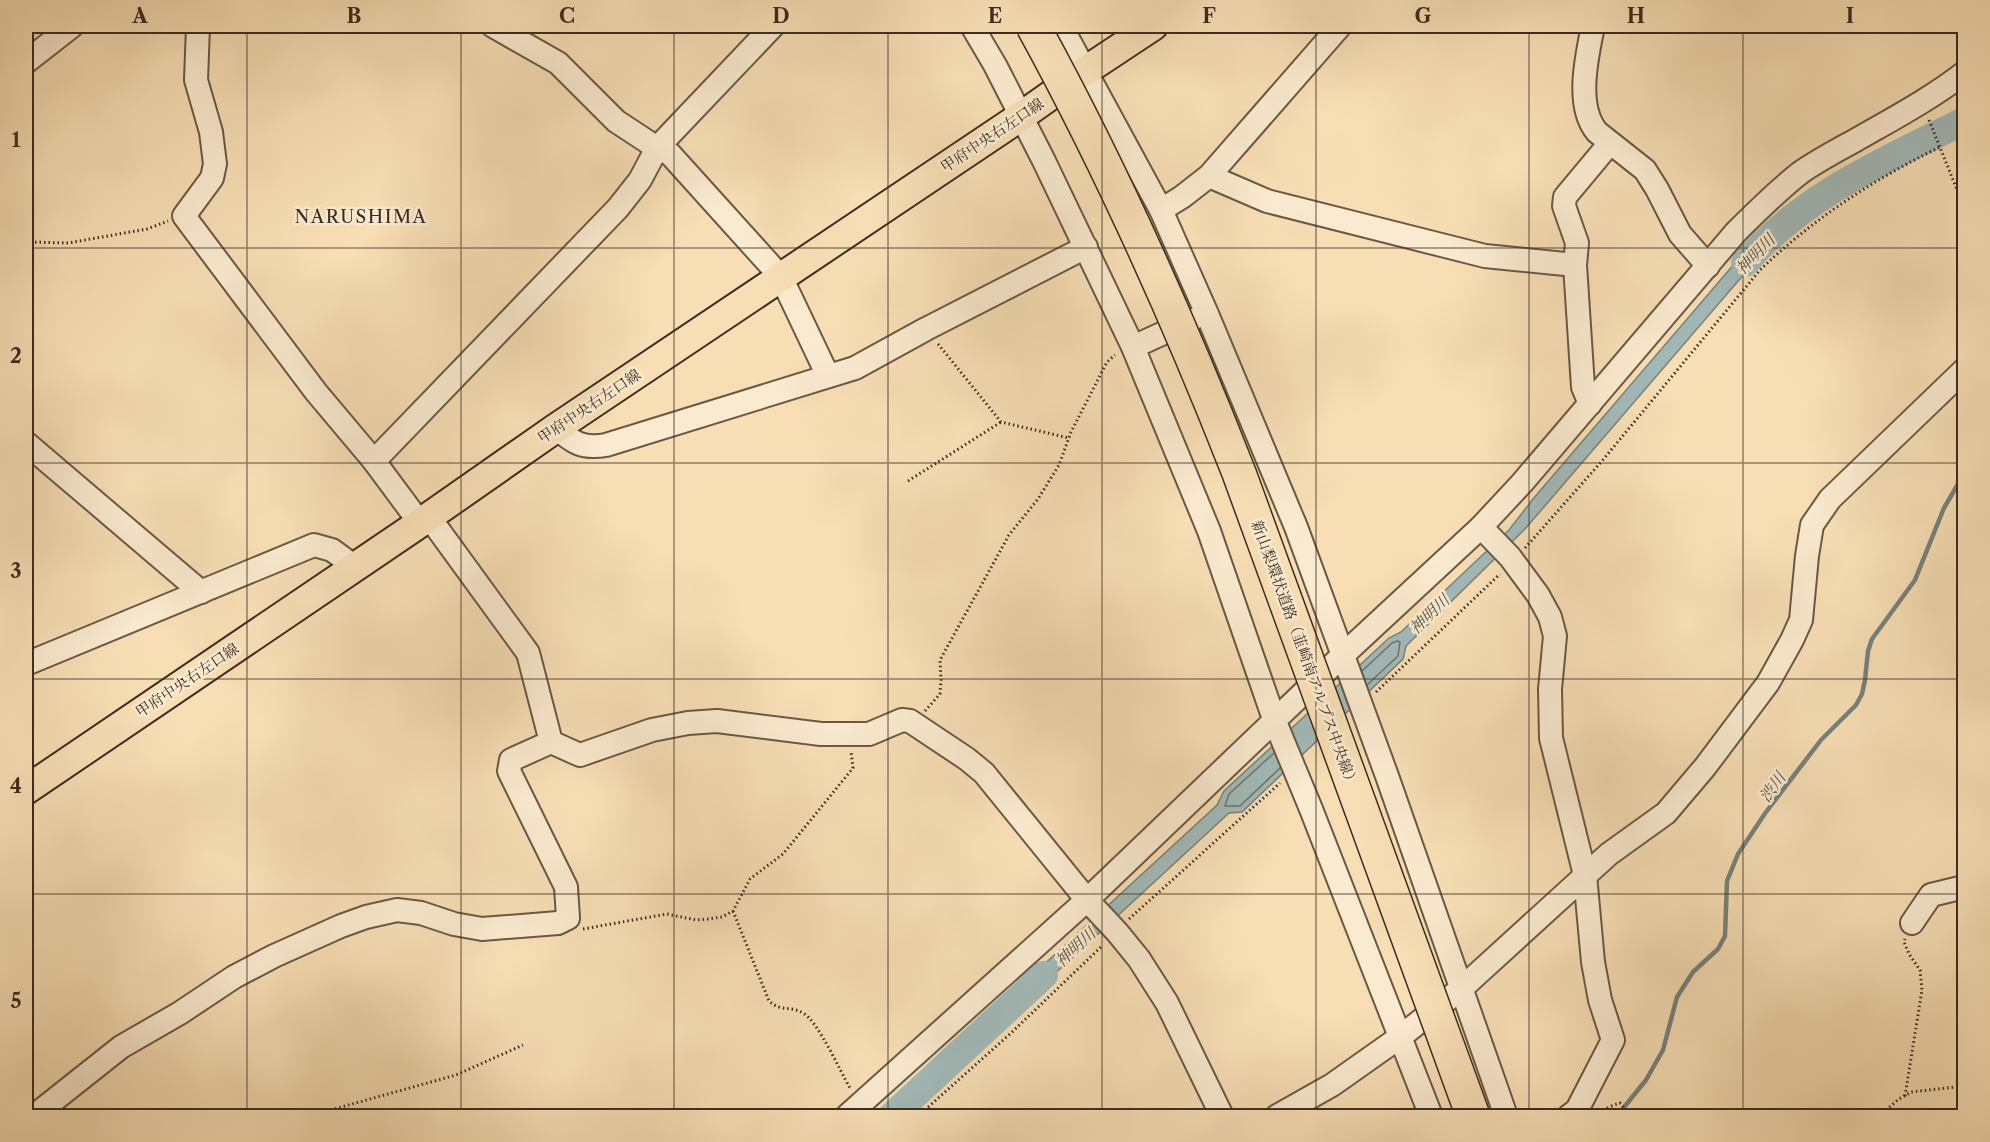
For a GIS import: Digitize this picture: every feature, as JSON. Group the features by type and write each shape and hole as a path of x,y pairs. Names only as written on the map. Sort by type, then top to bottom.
{"highway":[{"name":"新山梨環状道路（韮崎南アルプス中央線）","path":"1011,26 1121,198"},
{"name":"新山梨環状道路（韮崎南アルプス中央線）","path":"1033,26 1072,98 1121,198 1199,372 1239,473 1473,1116"}],"main road":[{"name":"甲府中央右左口線","path":"26,790 556,428 1020,117 1085,70 1154,26"}],"street":[{"path":"26,62 72,26"},
{"path":"198,26 196,80 211,132 215,165 212,178 184,216 316,392 424,520 528,652 551,742"},
{"path":"494,26 558,63 616,121 670,154 780,277 828,376"},
{"path":"374,461 618,208 640,180 657,148 773,26"},
{"path":"972,26 995,65 1133,347 1209,531 1278,728 1431,1116"},
{"path":"1061,26 1161,210 1296,527 1360,701 1506,1116"},
{"path":"1161,210 1209,176 1340,26"},
{"path":"1593,26 1584,68 1585,103 1591,125 1644,170 1657,189 1680,234 1708,266"},
{"path":"853,1111 1090,902 1278,728 1484,530 1736,232 1769,199 1801,172 1918,104 1965,73"},
{"path":"1590,404 1583,387 1575,266 1577,243 1564,206 1564,197 1610,143"},
{"path":"1209,176 1268,201 1485,256 1575,266"},
{"path":"556,428 573,442 590,447 606,445 855,368 926,329 1086,248"},
{"path":"1133,347 1207,314"},
{"path":"1277,1116 1332,1085 1400,1037 1462,988 1585,874 1666,813 1712,758 1768,683 1792,640 1801,620 1812,525 1830,500 1965,370"},
{"path":"26,443 201,592"},
{"path":"1484,530 1512,559 1538,595 1550,617 1556,636 1550,689 1551,738 1585,874 1593,962 1600,1000 1613,1040 1577,1110 1569,1116"},
{"path":"26,664 314,545 332,550 355,567"},
{"path":"34,1116 121,1047 180,1013 209,992 274,956 340,926 397,910 421,913 454,924 482,929 558,923 568,918 566,887 509,771 511,760 551,742 580,755 652,730 688,723 717,721 821,734 869,734 902,720 914,724 984,773 1139,959 1167,1003 1222,1116"},
{"path":"1912,923 1930,895 1965,887"}],"path":[{"path":"1928,120 1965,207"},
{"path":"1360,701 1512,559 1602,461 1744,289 1777,254 1840,205 1896,169 1940,146"},
{"path":"26,242 68,243 147,229 184,216"},
{"path":"926,329 1001,422 1069,438"},
{"path":"914,724 940,694 940,660 1009,535 1038,499 1059,465 1069,438 1107,362 1119,351 1133,347"},
{"path":"908,481 1001,422"},
{"path":"568,918 583,929 668,914 696,920 708,919 722,917 733,911 750,879 783,854 853,768 849,734"},
{"path":"918,1116 1010,1034 1115,930 1294,766"},
{"path":"733,911 769,1001 778,1008 804,1013 815,1026 853,1111"},
{"path":"1905,1096 1922,990 1920,970 1904,942 1912,923"},
{"path":"309,1116 456,1075 523,1045"},
{"path":"1879,1116 1911,1092 1965,1086"},
{"path":"1596,1116 1620,1103 1631,1115"}],"water":[{"path":"1766,231 1776,241 1745,273 1525,529 1406,646 1403,659 1242,812 1229,813 1021,1005 1012,994 1217,805 1224,791 1389,638 1401,632 1509,530 1741,256"}],"waterway":[{"name":"神明川","path":"1745,263 1768,239 1819,198 1876,165 1964,121"},
{"name":"渋川","path":"1617,1116 1646,1080 1663,1050 1677,997 1693,972 1718,949 1725,936 1727,881 1738,854 1766,812 1821,740 1856,705 1862,694 1872,639 1915,580 1944,508 1964,477"},
{"name":"神明川","path":"892,1116 1044,975"}],"district":[{"name":"NARUSHIMA","path":"361,217"}]}
